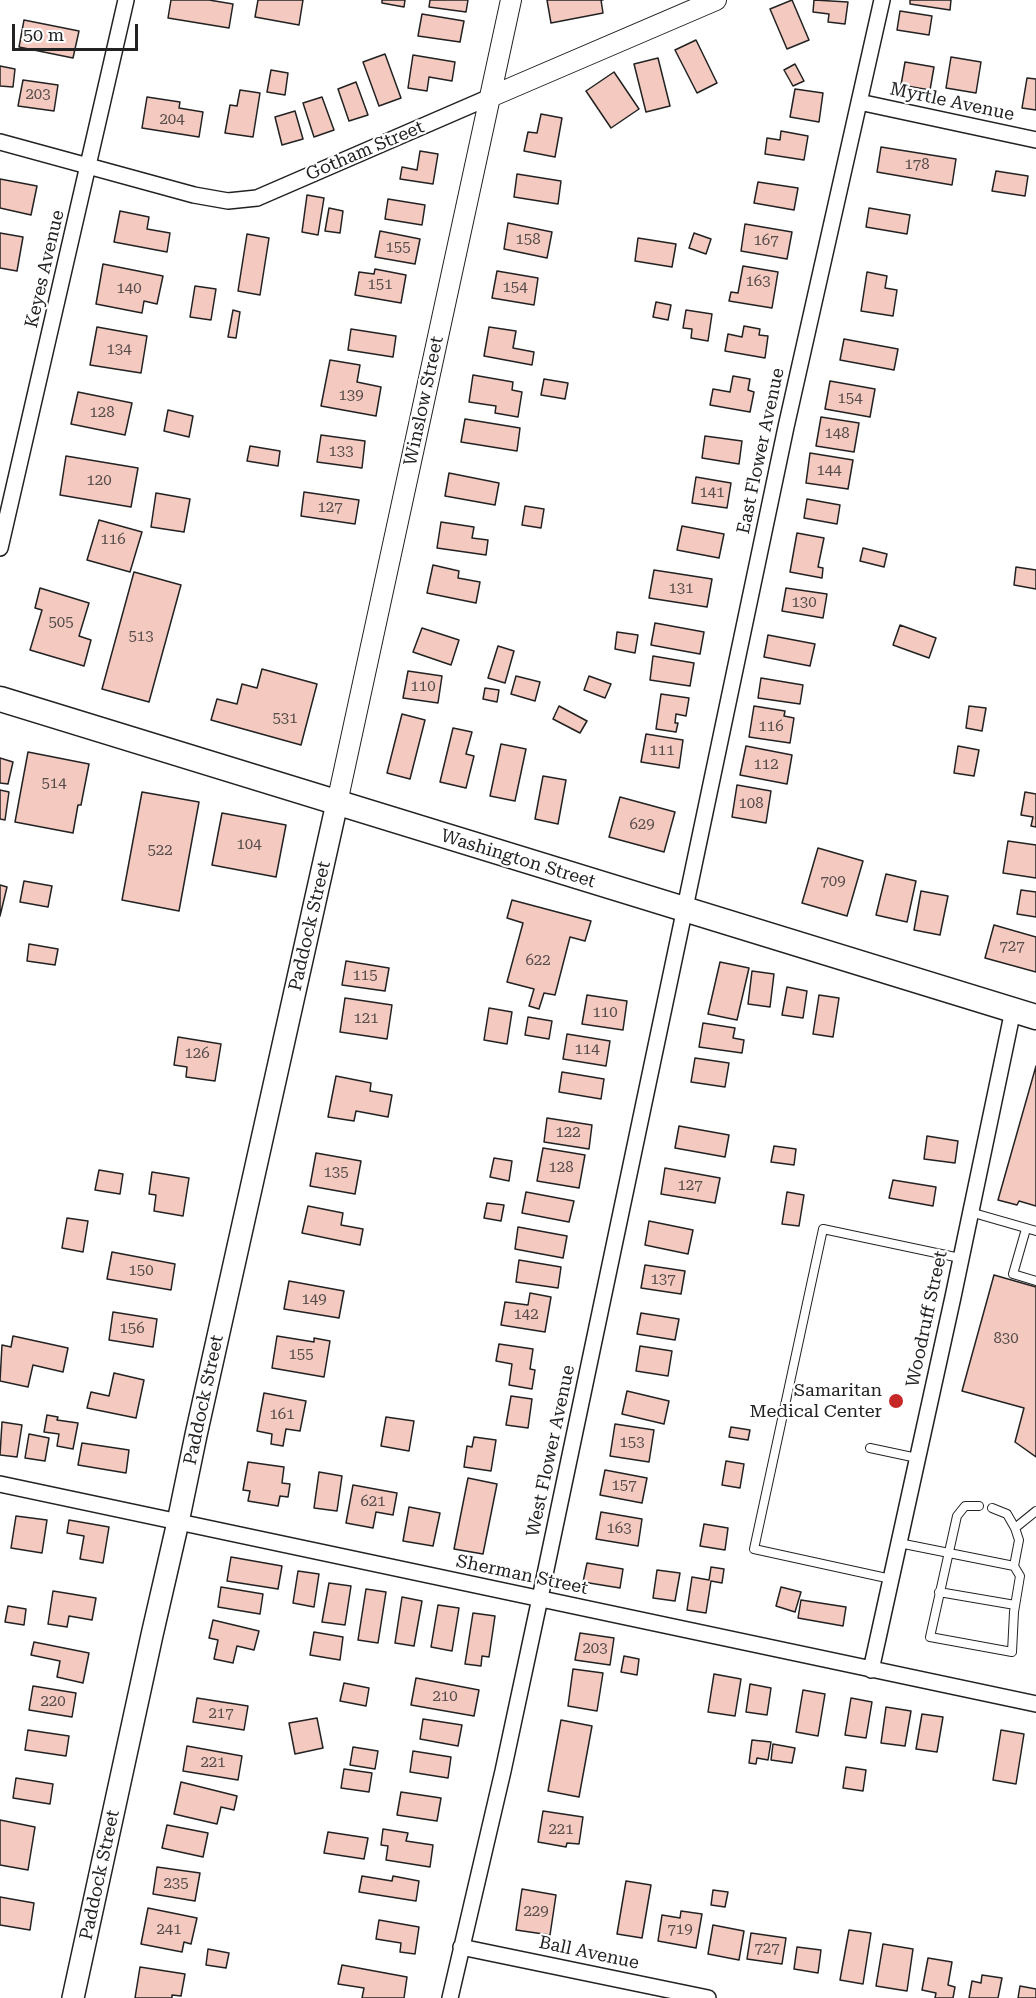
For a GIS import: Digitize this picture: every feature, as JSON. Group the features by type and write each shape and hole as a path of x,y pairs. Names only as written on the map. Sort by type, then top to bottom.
{"main road":[{"name":"Washington Street","path":"0,699 1036,1017"},
{"name":"Paddock Street","path":"73,1998 337,803"}],"street":[{"name":"Keyes Avenue","path":"0,548 126,0"},
{"name":"Winslow Street","path":"337,803 511,0"},
{"name":"Gotham Street","path":"0,142 194,195 228,201 257,198 716,0"},
{"name":"East Flower Avenue","path":"686,911 786,427 882,0"},
{"name":"Myrtle Avenue","path":"860,102 1036,140"},
{"name":"West Flower Avenue","path":"450,1998 503,1771 686,911"},
{"name":"Woodruff Street","path":"871,1670 1013,1010"},
{"name":"Sherman Street","path":"0,1484 1036,1704"},
{"name":"Ball Avenue","path":"461,1947 708,1998"}],"lane":[{"path":"970,1212 1036,1232"},
{"path":"1026,1228 1013,1274 1036,1281"},
{"path":"891,1579 754,1549 823,1229 960,1258"},
{"path":"870,1448 917,1458"},
{"path":"979,1506 965,1506 957,1516 930,1637 1012,1652 1015,1605 1020,1576 1014,1566 1018,1540 1015,1528 1007,1514 992,1508"},
{"path":"1015,1528 1036,1511"},
{"path":"899,1543 1014,1566"},
{"path":"939,1592 1015,1605"}],"building":[{"path":"171,0 209,0 233,4 229,28 168,18"},
{"path":"258,0 303,0 299,25 255,17"},
{"path":"382,0 405,0 404,7 382,3"},
{"path":"430,0 468,0 466,12 429,7"},
{"path":"547,0 601,0 603,13 551,23"},
{"path":"792,0 809,40 787,49 770,9"},
{"path":"814,0 848,2 845,24 828,22 829,14 813,12"},
{"path":"910,0 951,0 950,10 910,4"},
{"path":"900,11 932,16 929,35 897,30"},
{"path":"422,14 464,21 460,42 418,36"},
{"path":"24,20 79,31 73,58 19,47"},
{"path":"696,40 717,83 697,93 675,50"},
{"path":"385,54 401,98 379,106 363,62"},
{"path":"413,55 455,62 452,81 429,77 427,91 408,88"},
{"path":"951,57 981,62 976,93 946,88"},
{"path":"658,58 670,106 646,112 634,64"},
{"path":"905,62 934,67 930,90 901,85"},
{"path":"795,64 804,81 793,86 784,70"},
{"path":"0,66 15,69 13,87 0,86"},
{"path":"271,70 288,73 285,95 267,92"},
{"path":"614,72 639,109 611,128 586,91"},
{"path":"1027,78 1036,79 1036,110 1022,108"},
{"path":"23,80 58,85 54,111 18,106"},
{"path":"356,82 368,115 349,121 338,89"},
{"path":"795,89 823,93 819,122 790,117"},
{"path":"240,90 260,93 253,137 225,133 230,105 237,106"},
{"path":"147,97 180,102 179,108 203,112 199,137 142,128"},
{"path":"322,97 334,130 314,137 303,103"},
{"path":"295,111 303,139 282,145 275,117"},
{"path":"541,114 562,118 555,157 524,151 528,132 537,133"},
{"path":"781,131 808,136 804,160 765,154 767,138 780,140"},
{"path":"881,147 956,159 952,185 877,172"},
{"path":"420,151 438,154 433,184 400,179 402,167 417,170"},
{"path":"996,171 1028,176 1025,196 992,191"},
{"path":"517,174 561,181 558,204 514,197"},
{"path":"0,179 37,186 31,215 0,208"},
{"path":"758,182 798,188 794,210 754,203"},
{"path":"307,195 324,198 318,235 302,232"},
{"path":"388,199 425,205 422,225 385,219"},
{"path":"329,208 343,211 340,233 325,231"},
{"path":"869,208 910,215 907,234 866,227"},
{"path":"120,211 149,217 147,229 170,233 167,252 114,242"},
{"path":"508,223 552,232 547,258 504,249"},
{"path":"745,224 792,232 787,259 741,251"},
{"path":"380,231 420,239 415,264 375,257"},
{"path":"0,233 23,237 17,271 0,268"},
{"path":"694,233 711,239 706,254 689,248"},
{"path":"247,234 269,238 260,295 238,291"},
{"path":"638,238 676,244 672,267 635,261"},
{"path":"103,264 163,276 157,304 144,301 142,313 96,304"},
{"path":"743,266 778,272 772,308 729,301 731,292 738,293"},
{"path":"375,269 406,275 401,303 355,295 359,272 374,274"},
{"path":"497,271 538,278 534,305 492,298"},
{"path":"867,272 887,276 885,288 897,290 893,316 861,311"},
{"path":"195,286 216,289 211,320 190,317"},
{"path":"656,302 671,305 668,320 653,317"},
{"path":"233,310 240,312 236,338 228,337"},
{"path":"686,310 712,314 708,341 691,338 692,329 683,328"},
{"path":"744,326 760,329 759,335 768,336 765,358 725,351 728,334 742,337"},
{"path":"97,327 147,336 141,373 90,365"},
{"path":"489,327 516,331 513,348 534,352 532,365 484,356"},
{"path":"351,329 396,336 393,357 348,350"},
{"path":"844,339 898,349 894,370 840,360"},
{"path":"330,360 360,365 357,382 381,387 376,416 321,406"},
{"path":"473,375 513,382 512,390 522,392 518,417 495,413 496,406 469,402"},
{"path":"733,376 750,379 748,390 754,392 750,412 710,405 713,389 730,392"},
{"path":"544,379 568,383 565,399 541,395"},
{"path":"830,381 875,389 870,417 825,409"},
{"path":"78,392 132,403 125,435 71,424"},
{"path":"168,410 193,416 189,437 164,431"},
{"path":"821,417 859,423 854,452 816,446"},
{"path":"465,419 520,428 517,451 461,442"},
{"path":"321,435 365,441 362,468 317,462"},
{"path":"705,436 742,441 739,464 702,458"},
{"path":"250,446 280,451 278,466 247,461"},
{"path":"810,453 853,460 848,489 806,483"},
{"path":"66,456 138,468 131,507 60,495"},
{"path":"449,473 499,483 495,505 445,496"},
{"path":"696,477 731,483 727,508 692,503"},
{"path":"304,492 359,500 355,524 301,516"},
{"path":"156,493 190,499 184,532 151,527"},
{"path":"807,499 840,505 837,524 804,518"},
{"path":"525,506 544,509 541,528 522,525"},
{"path":"99,520 142,532 130,572 87,560"},
{"path":"441,522 474,527 472,538 488,540 486,555 437,548"},
{"path":"682,526 724,534 719,558 677,550"},
{"path":"797,533 824,538 818,567 823,568 822,578 790,572"},
{"path":"863,548 887,554 884,567 860,561"},
{"path":"433,565 459,571 458,578 480,582 476,603 427,593"},
{"path":"1016,567 1036,570 1036,589 1014,585"},
{"path":"654,570 712,579 707,607 649,598"},
{"path":"134,572 181,585 149,702 102,689"},
{"path":"40,588 89,603 79,636 91,640 84,666 30,650 42,610 35,608"},
{"path":"786,588 827,594 823,618 782,611"},
{"path":"655,623 704,632 700,654 651,645"},
{"path":"900,625 936,638 929,658 893,645"},
{"path":"422,628 459,640 451,665 413,652"},
{"path":"617,632 638,635 635,653 615,649"},
{"path":"768,635 815,644 810,666 764,657"},
{"path":"498,646 514,651 505,683 488,678"},
{"path":"653,656 694,663 690,686 650,680"},
{"path":"262,669 317,684 301,745 211,720 217,699 237,704 242,684 257,688"},
{"path":"408,671 442,676 438,703 403,698"},
{"path":"516,676 540,682 535,701 511,694"},
{"path":"589,676 611,684 605,698 584,690"},
{"path":"761,678 803,685 800,704 758,698"},
{"path":"485,688 499,690 497,702 483,699"},
{"path":"661,694 689,698 686,716 676,714 675,723 678,723 676,732 656,729"},
{"path":"559,706 587,721 580,733 553,719"},
{"path":"754,706 785,711 784,716 794,718 790,743 749,737"},
{"path":"969,706 986,708 982,731 966,728"},
{"path":"402,714 425,720 410,779 387,773"},
{"path":"453,728 472,732 466,754 474,756 466,788 440,782"},
{"path":"646,734 683,740 679,768 641,762"},
{"path":"501,744 526,749 515,801 490,796"},
{"path":"746,746 792,755 787,784 740,775"},
{"path":"958,746 979,750 974,776 954,773"},
{"path":"28,752 89,764 73,833 15,822"},
{"path":"0,758 13,762 8,784 0,783"},
{"path":"543,776 566,780 558,824 535,819"},
{"path":"737,785 771,791 766,823 732,817"},
{"path":"0,790 9,792 5,820 0,819"},
{"path":"142,792 199,802 179,911 122,900"},
{"path":"1025,792 1036,794 1036,827 1031,826 1033,817 1021,815"},
{"path":"620,797 675,812 664,852 609,837"},
{"path":"222,813 286,825 276,877 212,865"},
{"path":"1008,841 1036,845 1036,878 1003,873"},
{"path":"818,848 863,861 847,916 802,903"},
{"path":"886,874 916,881 907,922 876,915"},
{"path":"24,881 52,886 48,907 20,902"},
{"path":"0,885 7,887 0,916"},
{"path":"1021,890 1036,892 1036,917 1017,914"},
{"path":"921,891 948,896 940,935 914,930"},
{"path":"512,900 591,921 585,941 570,937 555,995 544,993 539,1009 529,1006 534,989 507,982 523,923 507,918"},
{"path":"994,925 1036,937 1036,972 985,958"},
{"path":"29,944 58,949 55,965 27,961"},
{"path":"346,961 389,968 385,991 342,985"},
{"path":"720,962 749,968 737,1020 708,1014"},
{"path":"752,971 774,974 770,1007 748,1004"},
{"path":"787,987 807,991 803,1018 782,1015"},
{"path":"587,995 627,1001 623,1030 582,1024"},
{"path":"819,995 839,998 833,1037 813,1034"},
{"path":"345,998 392,1005 387,1039 340,1032"},
{"path":"489,1008 512,1012 507,1044 484,1040"},
{"path":"528,1017 552,1021 549,1039 525,1035"},
{"path":"703,1023 735,1028 733,1038 744,1040 742,1053 699,1047"},
{"path":"567,1034 610,1041 606,1066 563,1059"},
{"path":"178,1037 221,1044 215,1081 186,1077 187,1067 174,1065"},
{"path":"695,1058 729,1063 725,1087 691,1082"},
{"path":"1036,1066 1036,1206 1019,1201 1017,1205 998,1200"},
{"path":"562,1072 604,1079 601,1099 559,1092"},
{"path":"336,1076 371,1083 370,1091 392,1095 388,1117 356,1111 354,1121 328,1117"},
{"path":"547,1118 592,1125 589,1149 544,1142"},
{"path":"679,1126 729,1135 725,1157 675,1148"},
{"path":"927,1136 958,1141 955,1163 924,1159"},
{"path":"774,1146 796,1149 794,1165 771,1162"},
{"path":"543,1148 585,1155 579,1188 537,1181"},
{"path":"316,1153 361,1161 355,1194 310,1186"},
{"path":"494,1158 512,1161 509,1181 490,1177"},
{"path":"665,1168 720,1178 715,1203 661,1194"},
{"path":"99,1170 123,1174 120,1194 95,1190"},
{"path":"152,1172 189,1178 183,1216 154,1211 156,1195 149,1194"},
{"path":"893,1180 936,1187 933,1206 889,1198"},
{"path":"526,1192 574,1201 569,1222 522,1213"},
{"path":"787,1192 804,1195 799,1226 782,1224"},
{"path":"487,1203 504,1205 501,1221 484,1218"},
{"path":"308,1206 343,1213 341,1225 363,1229 360,1245 302,1233"},
{"path":"67,1218 88,1221 83,1252 62,1248"},
{"path":"649,1221 693,1230 688,1254 645,1245"},
{"path":"518,1227 567,1236 563,1258 515,1249"},
{"path":"112,1252 175,1264 171,1290 107,1279"},
{"path":"519,1260 561,1267 558,1288 516,1282"},
{"path":"645,1265 685,1271 681,1294 641,1288"},
{"path":"994,1275 1036,1287 1036,1457 1015,1442 1024,1408 962,1391"},
{"path":"289,1281 344,1291 339,1318 284,1309"},
{"path":"530,1293 551,1297 545,1332 501,1325 505,1302 528,1305"},
{"path":"113,1312 157,1319 153,1347 109,1340"},
{"path":"641,1313 679,1319 675,1340 637,1334"},
{"path":"13,1336 68,1348 63,1372 33,1365 28,1387 0,1381 2,1345 11,1347"},
{"path":"277,1336 314,1342 314,1338 330,1341 324,1377 272,1368"},
{"path":"499,1344 533,1349 530,1369 535,1370 532,1389 509,1385 512,1364 496,1361"},
{"path":"640,1346 672,1351 668,1376 636,1371"},
{"path":"114,1373 144,1380 136,1418 87,1408 91,1392 109,1396"},
{"path":"627,1391 669,1401 664,1424 622,1414"},
{"path":"264,1393 306,1401 300,1431 286,1429 283,1446 271,1444 272,1434 257,1431"},
{"path":"511,1396 532,1399 528,1428 506,1425"},
{"path":"47,1415 58,1417 57,1420 78,1423 73,1449 57,1446 59,1434 44,1432"},
{"path":"386,1417 414,1421 409,1451 381,1446"},
{"path":"2,1422 22,1425 17,1457 0,1455"},
{"path":"615,1424 654,1430 649,1462 610,1456"},
{"path":"731,1427 750,1430 748,1440 729,1437"},
{"path":"29,1434 49,1438 45,1461 25,1458"},
{"path":"474,1437 496,1440 491,1471 464,1467 467,1446 472,1447"},
{"path":"82,1443 129,1450 126,1473 78,1465"},
{"path":"726,1461 744,1464 740,1488 722,1485"},
{"path":"248,1462 284,1467 282,1483 290,1484 288,1497 280,1496 278,1506 248,1501 250,1491 243,1490"},
{"path":"605,1470 647,1478 642,1503 600,1495"},
{"path":"319,1472 342,1476 337,1511 314,1508"},
{"path":"468,1478 497,1484 483,1554 454,1549"},
{"path":"353,1485 397,1493 393,1515 376,1512 373,1528 346,1523"},
{"path":"409,1507 440,1513 433,1546 403,1541"},
{"path":"601,1512 642,1519 638,1546 596,1539"},
{"path":"16,1516 47,1520 42,1553 11,1548"},
{"path":"69,1520 109,1527 103,1563 80,1559 84,1536 67,1533"},
{"path":"704,1524 728,1528 725,1550 700,1546"},
{"path":"231,1557 282,1566 278,1589 227,1581"},
{"path":"587,1563 623,1569 620,1588 583,1582"},
{"path":"711,1567 724,1569 722,1583 711,1581 706,1613 687,1610 692,1577 709,1580"},
{"path":"657,1570 680,1573 675,1601 653,1598"},
{"path":"298,1571 319,1574 314,1607 293,1603"},
{"path":"329,1583 351,1586 345,1625 322,1622"},
{"path":"221,1587 263,1594 260,1614 218,1607"},
{"path":"781,1587 801,1592 795,1612 776,1606"},
{"path":"366,1589 386,1592 378,1643 358,1640"},
{"path":"53,1591 96,1598 92,1620 69,1616 67,1627 48,1624"},
{"path":"402,1597 422,1601 414,1646 395,1643"},
{"path":"801,1600 846,1607 843,1626 798,1618"},
{"path":"438,1605 459,1608 452,1651 431,1647"},
{"path":"8,1606 26,1609 24,1625 5,1622"},
{"path":"473,1613 495,1616 489,1657 482,1656 481,1666 465,1664"},
{"path":"213,1620 259,1631 254,1650 237,1646 233,1663 214,1659 218,1640 209,1638"},
{"path":"314,1632 343,1637 340,1660 310,1655"},
{"path":"580,1633 614,1638 610,1665 575,1660"},
{"path":"34,1642 89,1653 83,1683 57,1677 60,1661 31,1655"},
{"path":"624,1656 639,1659 637,1675 621,1672"},
{"path":"573,1669 603,1673 597,1711 568,1706"},
{"path":"714,1674 741,1679 735,1716 708,1712"},
{"path":"416,1678 479,1690 474,1716 411,1705"},
{"path":"344,1683 369,1688 366,1706 340,1701"},
{"path":"750,1684 771,1688 767,1715 746,1712"},
{"path":"33,1686 76,1693 72,1717 29,1710"},
{"path":"803,1690 825,1694 818,1736 796,1732"},
{"path":"197,1698 248,1706 244,1730 193,1722"},
{"path":"851,1698 872,1702 866,1738 845,1735"},
{"path":"886,1707 911,1711 905,1746 881,1743"},
{"path":"922,1714 943,1717 937,1752 916,1749"},
{"path":"317,1718 323,1748 295,1754 289,1723"},
{"path":"423,1719 462,1725 458,1746 420,1739"},
{"path":"561,1720 592,1726 579,1797 548,1791"},
{"path":"28,1730 69,1736 66,1756 25,1750"},
{"path":"1001,1730 1024,1734 1016,1784 993,1780"},
{"path":"752,1740 771,1742 768,1760 757,1758 756,1764 749,1763"},
{"path":"773,1744 795,1748 792,1763 771,1760"},
{"path":"187,1746 242,1756 238,1780 183,1771"},
{"path":"353,1747 378,1751 375,1769 350,1765"},
{"path":"413,1751 451,1757 448,1778 410,1772"},
{"path":"846,1767 866,1770 863,1791 843,1788"},
{"path":"344,1769 372,1773 369,1792 341,1788"},
{"path":"16,1778 53,1784 50,1804 13,1798"},
{"path":"181,1782 237,1796 234,1810 221,1807 217,1824 174,1814"},
{"path":"401,1792 441,1798 437,1821 397,1815"},
{"path":"543,1811 583,1817 579,1844 567,1843 566,1847 538,1842"},
{"path":"0,1820 35,1827 28,1870 0,1865"},
{"path":"167,1825 208,1833 203,1857 162,1848"},
{"path":"383,1829 408,1833 406,1841 433,1845 430,1867 386,1860 388,1846 381,1845"},
{"path":"328,1832 368,1838 364,1859 324,1853"},
{"path":"157,1867 200,1873 195,1901 153,1894"},
{"path":"362,1876 392,1881 393,1876 419,1881 416,1901 359,1892"},
{"path":"626,1881 651,1885 642,1938 617,1934"},
{"path":"522,1889 556,1895 550,1935 516,1930"},
{"path":"713,1890 728,1892 725,1907 711,1905"},
{"path":"0,1897 34,1903 30,1930 0,1925"},
{"path":"148,1908 197,1918 191,1944 184,1942 182,1952 141,1944"},
{"path":"681,1911 702,1914 696,1948 658,1941 662,1915 680,1918"},
{"path":"379,1920 419,1927 415,1954 400,1952 401,1943 376,1939"},
{"path":"713,1925 744,1931 739,1960 708,1954"},
{"path":"849,1930 871,1933 863,1984 840,1980"},
{"path":"751,1933 786,1938 782,1964 747,1959"},
{"path":"883,1944 913,1949 907,1991 876,1986"},
{"path":"797,1947 821,1950 818,1973 794,1969"},
{"path":"208,1949 229,1953 226,1968 206,1965"},
{"path":"928,1958 952,1962 948,1985 955,1987 953,1998 935,1998 936,1993 922,1990"},
{"path":"342,1965 407,1977 404,1998 362,1998 364,1988 338,1984"},
{"path":"140,1967 185,1974 181,1996 135,1998"},
{"path":"982,1975 1002,1978 998,1998 969,1998 972,1981 981,1983"},
{"path":"1020,1986 1036,1989 1036,1998 1018,1998"}],"place":[{"name":"Samaritan Medical Center","path":"896,1401"}]}
